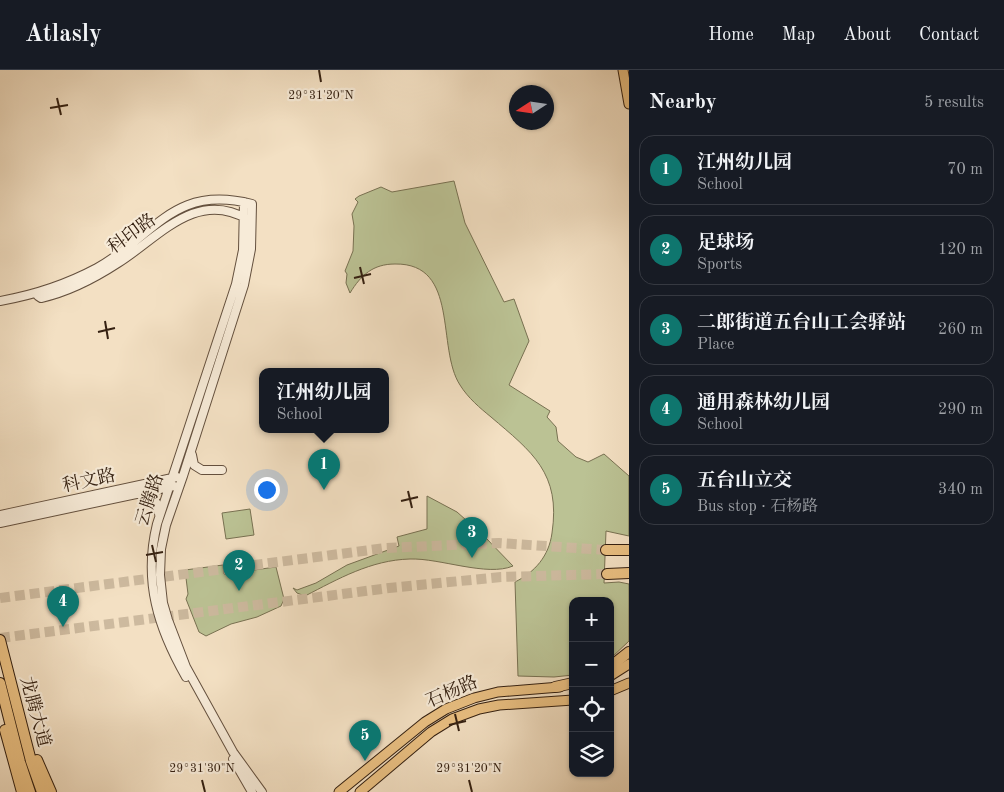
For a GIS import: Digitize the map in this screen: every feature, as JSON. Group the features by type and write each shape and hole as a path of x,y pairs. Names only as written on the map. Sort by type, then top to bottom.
{"highway":[{"path":"606,550 627,550"},
{"path":"607,574 628,575"},
{"name":"龙腾大道","path":"0,640 18,712 42,792"},
{"path":"614,664 629,652"},
{"name":"龙腾大道","path":"0,683 20,762 23,791"},
{"path":"555,687 569,685"},
{"path":"0,690 2,720 23,791"},
{"path":"18,712 51,792"},
{"path":"40,767 56,792"}],"main road":[{"path":"623,70 629,104"},
{"path":"614,673 629,664"},
{"path":"614,689 629,683"},
{"name":"石杨路","path":"339,792 425,722 446,708 492,693 555,687"},
{"name":"石杨路","path":"360,792 431,732 452,719 479,709 499,705 569,700"}],"street":[{"name":"科印路","path":"0,301 43,291 68,282 98,267 116,256 167,216 186,205 217,199 248,203"},
{"name":"云腾路","path":"248,203 244,218 243,250 236,284 157,524 152,549 151,574 161,624 181,670 252,792"},
{"name":"云腾路","path":"248,203 252,222 251,249 244,284 184,476 166,526 161,549 160,575 163,603 174,637 191,678 233,752 262,792"},
{"name":"科印路","path":"43,291 38,294 41,298 86,281 120,262 172,223 191,214 219,210 228,211 252,222"},
{"path":"193,448 192,458 196,467 202,470 222,470"},
{"name":"科文路","path":"0,515 184,476"},
{"name":"科文路","path":"0,523 180,484"},
{"path":"133,494 146,495 154,499 158,508 157,524"}],"green space":[{"path":"454,181 465,223 504,302 514,299 529,341 509,385 550,411 547,417 556,427 558,441 576,457 588,462 604,454 629,476 629,536 606,531 604,583 619,582 629,584 629,641 614,655 614,597 569,597 569,675 518,676 515,582 529,573 540,562 548,549 552,533 554,512 552,494 540,466 531,453 474,402 460,385 453,369 438,292 429,277 415,267 395,264 374,268 363,276 350,293 346,283 347,274 345,271 353,251 354,226 352,214 358,202 355,199 381,187 392,192"},
{"path":"427,496 457,512 513,566 502,569 490,569 422,559 396,560 355,572 305,596 297,593 293,588 297,590 316,583 347,565 399,546 397,537 427,529"},
{"path":"250,509 254,535 226,539 222,513"},
{"path":"223,565 224,574 276,567 284,599 281,606 257,617 231,624 206,636 199,632 186,599 188,594 185,570"}],"tunnel":[{"path":"0,598 386,548 499,543 606,550"},
{"path":"0,638 389,588 501,577 607,574"}],"place":[{"name":"江州幼儿园","path":"324,490"},
{"name":"二郎街道五台山工会驿站","path":"472,558"},
{"name":"足球场","path":"239,591"},
{"name":"通用森林幼儿园","path":"63,627"},
{"name":"五台山立交","path":"365,761"}]}
